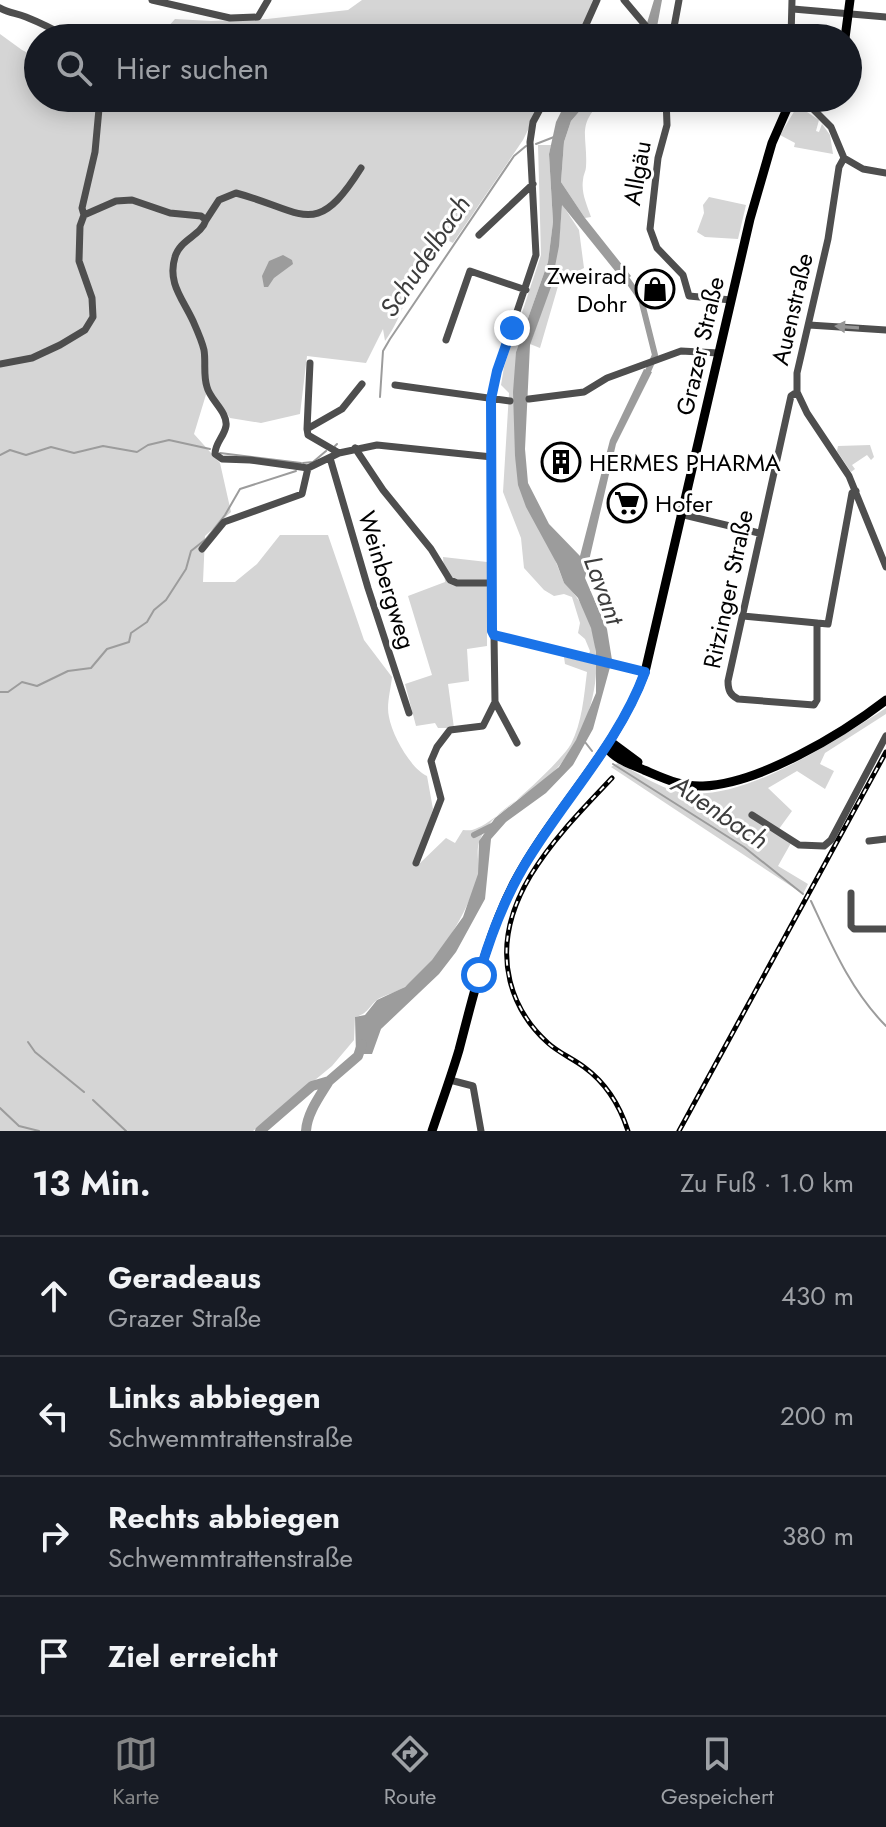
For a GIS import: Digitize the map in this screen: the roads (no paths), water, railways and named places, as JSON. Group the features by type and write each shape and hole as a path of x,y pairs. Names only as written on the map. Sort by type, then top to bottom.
{"main road":[{"path":"847,24 850,0"},
{"name":"Grazer Straße","path":"432,1131 450,1080 479,975 506,900 524,865 609,745 645,672 731,300 765,166 785,112"},
{"path":"609,745 618,758 672,782 702,786 722,784 792,758 837,734 886,700"},
{"path":"609,745 654,774"},
{"path":"581,783 607,761 618,758"}],"street":[{"path":"152,0 230,18 258,17 268,0"},
{"path":"586,24 597,0"},
{"path":"624,0 644,24"},
{"path":"675,24 679,0"},
{"path":"791,24 792,4 886,17"},
{"path":"0,8 4,15 16,13 44,24"},
{"path":"0,364 32,358 47,351 85,330 93,317 92,298 79,261 82,208 95,152 99,112"},
{"path":"517,743 495,702 491,399 497,371 536,255 530,132 539,112"},
{"name":"Allgäu","path":"667,112 667,125 658,158 649,222 654,243 683,275 689,296 731,300"},
{"path":"817,112 831,127 844,158 863,169 886,173"},
{"name":"Auenstraße","path":"844,158 839,167 828,239 797,373 797,392 807,413 849,476 886,567"},
{"path":"361,168 344,195 325,211 312,215 298,214 236,193 219,200 203,227 180,246 174,259 175,289 192,319 204,352 207,389 225,420 226,428 215,446 215,454 222,459 308,468 339,453 377,445 492,457"},
{"path":"479,235 533,184"},
{"path":"84,215 116,201 132,200 170,213 201,216 206,220"},
{"path":"446,340 470,271 526,290"},
{"path":"809,325 886,330"},
{"path":"529,399 584,392 598,382 681,351 719,353"},
{"path":"310,363 308,435 339,453"},
{"path":"307,429 342,409 362,384"},
{"path":"395,385 510,401"},
{"name":"Ritzinger Straße","path":"797,392 791,396 759,533 728,681 729,692 738,699 814,705 817,700 817,623"},
{"path":"355,448 383,490 431,549 450,580 457,583 492,583"},
{"name":"Weinbergweg","path":"330,458 409,713"},
{"path":"202,549 224,522 302,494 308,468"},
{"path":"743,616 828,624 852,493 856,491"},
{"path":"680,514 759,533"},
{"path":"494,635 645,672"},
{"path":"416,863 441,799 431,761 437,747 450,730 470,730 483,726 495,702"},
{"path":"752,815 799,845 824,846 831,840 886,736"},
{"path":"869,841 886,839"},
{"path":"851,893 851,926 854,929 886,929"},
{"path":"450,1080 473,1086 481,1131"}],"waterway":[{"name":"Schudelbach","path":"536,144 554,137"},
{"name":"Schudelbach","path":"380,397 383,351 514,156 526,146"},
{"path":"624,275 641,299 655,355 645,378"},
{"path":"0,455 10,450 26,455 51,447 74,453 103,446 137,452 148,445 169,440 210,449"},
{"name":"Schudelbach","path":"303,463 313,462 326,451"},
{"path":"220,453 301,463"},
{"name":"Schudelbach","path":"0,692 8,692 22,682 37,686 68,671 91,668 107,649 129,642 131,633 147,622 154,610 166,600 186,569 191,551 206,539 225,515 240,489 296,471"},
{"name":"Auenbach","path":"585,742 592,751"},
{"name":"Auenbach","path":"613,764 744,847 803,894"},
{"path":"474,835 496,824"},
{"name":"Auenbach","path":"811,901 852,983 886,1026"},
{"path":"28,1042 35,1052 84,1092"},
{"name":"Lavant","path":"260,1131 312,1086 329,1081 358,1056 362,1044"},
{"path":"306,1131 311,1111 329,1081"},
{"path":"93,1100 126,1131"},
{"path":"0,1108 19,1126 39,1131"}],"railway":[{"path":"679,1131 886,752"},
{"path":"612,778 534,869 510,923 507,951 510,981 530,1023 552,1047 599,1080 616,1104 628,1131"}],"place":[{"name":"Zweirad Dohr","path":"655,289"},
{"name":"HERMES PHARMA","path":"561,462"},
{"name":"Hofer","path":"627,503"}]}
